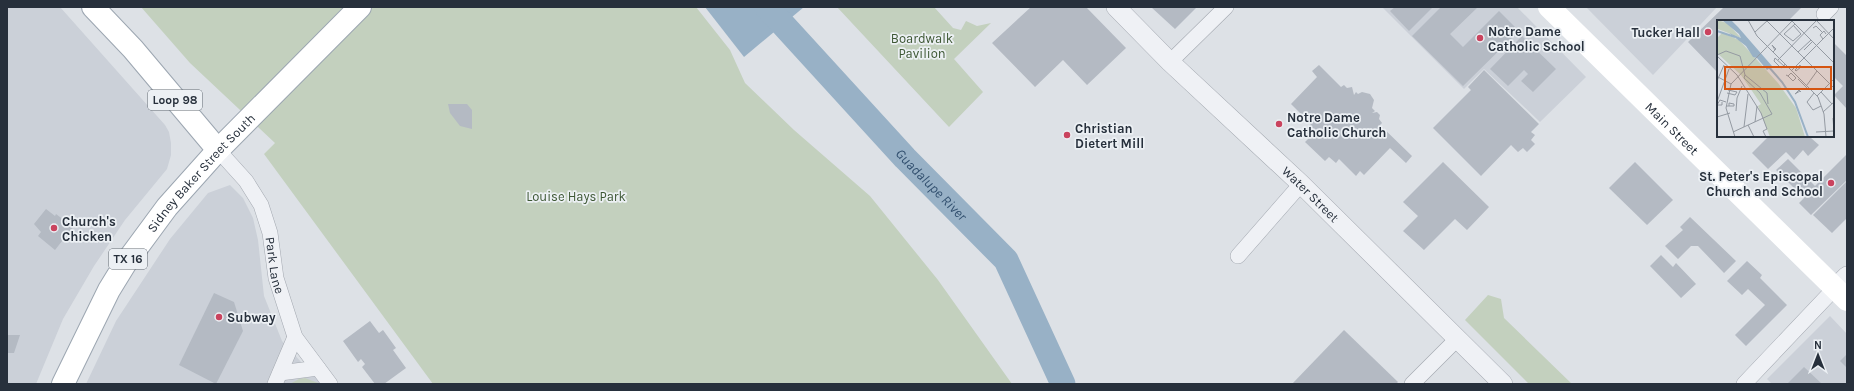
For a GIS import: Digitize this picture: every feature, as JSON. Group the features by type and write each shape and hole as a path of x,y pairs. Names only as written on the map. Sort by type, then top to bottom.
{"main road":[{"name":"Loop 98","path":"93,7 133,49 218,150"},
{"name":"Sidney Baker Street South","path":"63,384 98,310 125,264 167,207 218,150 360,7"},
{"name":"Main Street","path":"1549,7 1843,288"}],"street":[{"name":"Water Street","path":"1116,7 1170,62 1301,184 1503,384"},
{"path":"1170,62 1226,7"},
{"name":"Park Lane","path":"218,150 246,181 261,205 270,233 276,278 295,337 330,384"},
{"path":"1238,256 1301,184"},
{"path":"1744,384 1843,288"},
{"path":"277,379 295,337"},
{"path":"1412,384 1458,338"},
{"path":"277,379 318,368"}],"shaded area":[{"path":"7,7 60,7 165,125 169,132 171,143 171,155 167,169 125,220 94,266 63,319 36,384 7,384"},
{"name":"Notre Dame Catholic School","path":"1382,7 1517,7 1586,77 1540,122 1484,69 1464,89"},
{"path":"1586,7 1717,7 1653,75"},
{"path":"230,185 243,198 253,218 258,240 264,296 282,341 321,384 86,384 116,321 170,239 208,193"},
{"path":"1830,316 1847,334 1847,384 1772,384 1767,379"}],"green space":[{"name":"Louise Hays Park","path":"141,7 696,7 730,50 745,83 794,130 870,196 938,280 1012,384 433,384 264,154 275,143 190,63"},
{"name":"Boardwalk Pavilion","path":"837,7 934,7 953,28 961,30 966,21 977,26 991,23 954,59 983,92 949,127"},
{"path":"1488,295 1501,299 1504,318 1572,384 1529,384 1465,320"},
{"path":"305,378 321,384 290,384 299,379"}],"water":[{"path":"705,7 804,7 744,57"}],"building":[{"path":"1031,7 1086,7 1126,48 1087,85 1063,60 1035,87 992,43"},
{"path":"1151,7 1197,7 1175,29"},
{"path":"1395,7 1433,7 1409,31 1390,11"},
{"path":"1441,7 1478,7 1450,34 1463,47 1499,11 1519,31 1463,86 1412,36"},
{"name":"Tucker Hall","path":"1724,7 1801,8 1789,20 1717,20 1717,72 1688,42"},
{"path":"1522,36 1556,69 1533,92 1521,81 1528,74 1524,70 1508,86 1490,69"},
{"path":"1834,43 1847,56 1847,109 1834,95 1843,86 1834,77"},
{"path":"1319,65 1341,87 1344,85 1347,88 1352,87 1354,95 1356,92 1358,94 1362,92 1370,94 1374,100 1372,108 1375,111 1372,113 1377,112 1380,115 1379,119 1382,123 1380,125 1412,156 1406,163 1390,148 1364,175 1360,171 1356,176 1339,159 1336,163 1329,157 1325,161 1305,142 1310,137 1304,131 1311,124 1291,104 1317,77 1312,71"},
{"path":"1484,70 1539,124 1531,132 1535,135 1531,140 1535,144 1527,152 1523,148 1518,152 1511,145 1481,176 1433,128 1471,90 1468,87"},
{"path":"448,104 467,104 472,110 472,129 460,126 450,113"},
{"name":"St. Peter's Episcopal Church and School","path":"1768,137 1812,137 1811,138 1819,145 1808,156 1803,150 1794,160 1786,152 1768,169 1752,153"},
{"name":"St. Peter's Episcopal Church and School","path":"1847,154 1847,180 1811,215 1799,203 1804,198 1776,170 1788,159 1815,186"},
{"path":"1443,162 1489,207 1467,230 1455,219 1424,250 1403,231 1418,216 1403,202"},
{"path":"1635,162 1673,200 1647,225 1609,188"},
{"path":"1847,181 1847,218 1832,233 1813,215"},
{"name":"Church's Chicken","path":"46,209 55,216 56,214 73,227 55,250 38,236 41,232 34,224"},
{"path":"1690,217 1736,261 1724,273 1698,246 1691,246 1678,259 1665,246 1683,230 1680,227"},
{"path":"1661,255 1673,267 1676,263 1696,284 1681,298 1650,266"},
{"path":"1747,261 1762,275 1760,278 1787,305 1746,346 1735,335 1765,305 1748,289 1742,295 1727,281"},
{"path":"214,293 234,302 243,331 216,384 179,365"},
{"path":"370,321 379,333 383,330 396,348 393,350 406,368 384,384 375,384 362,367 365,364 361,359 358,362 343,341"},
{"path":"1344,330 1398,382 1396,384 1292,384"},
{"path":"7,335 20,335 14,353 7,353"},
{"path":"1847,354 1847,368 1840,361"},
{"path":"1804,367 1822,384 1787,384"}],"waterway":[{"name":"Guadalupe River","path":"767,7 905,158 1006,260 1063,384"}],"place":[{"name":"Tucker Hall","path":"1708,32"},
{"name":"Notre Dame Catholic School","path":"1480,38"},
{"name":"Notre Dame Catholic Church","path":"1279,124"},
{"name":"Christian Dietert Mill","path":"1067,135"},
{"name":"St. Peter's Episcopal Church and School","path":"1831,183"},
{"name":"Church's Chicken","path":"54,228"},
{"name":"Subway","path":"219,317"}]}
